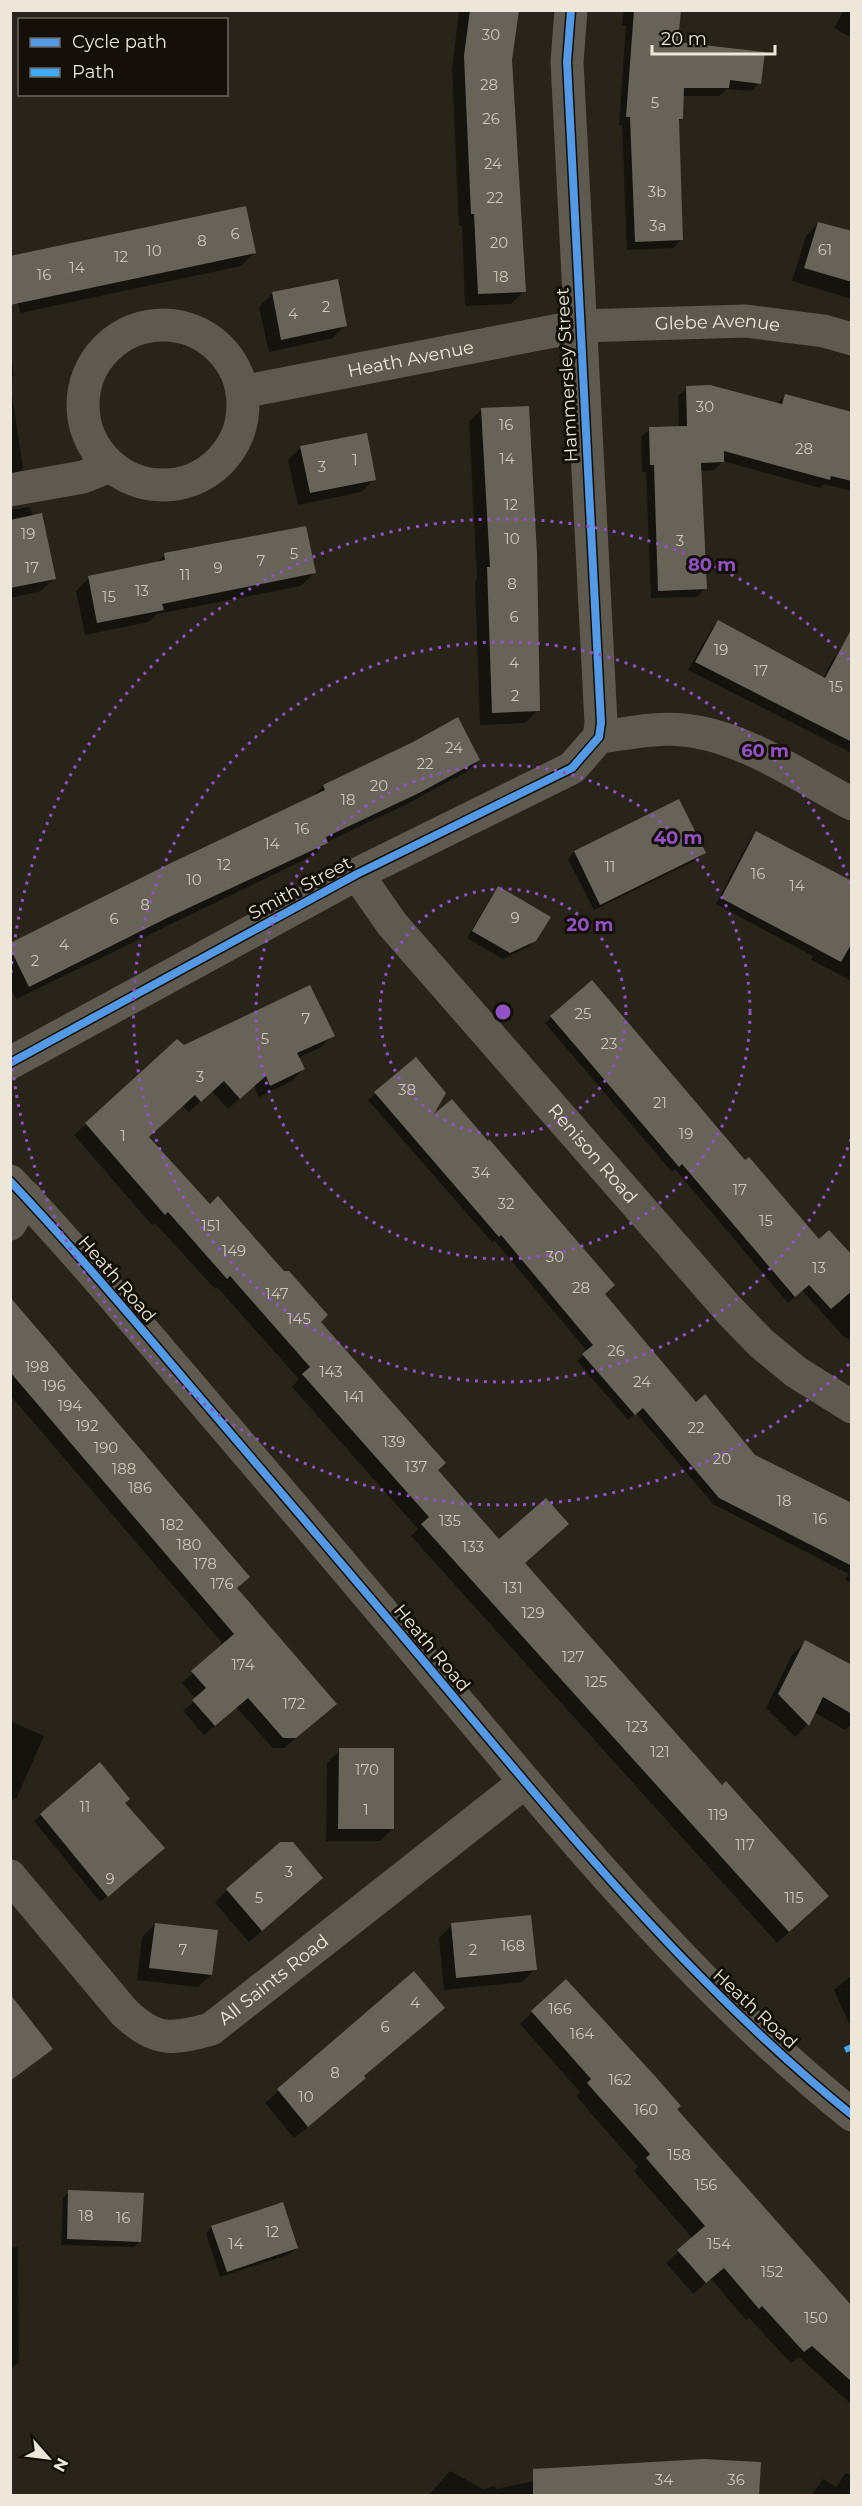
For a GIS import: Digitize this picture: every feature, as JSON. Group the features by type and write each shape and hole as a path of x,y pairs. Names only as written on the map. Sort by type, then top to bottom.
{"street":[{"name":"Hammersley Street","path":"572,10 567,62 601,723 599,737"},
{"name":"Glebe Avenue","path":"580,326 746,321 824,331 852,339"},
{"path":"160,324 185,327 201,334 226,355 234,368 242,392 242,422 237,437 229,450 206,472 191,480 158,485 144,483 124,475 110,466 91,441 84,420 82,401 86,381 93,365 105,349 127,333 144,326 160,324"},
{"name":"Heath Avenue","path":"242,392 580,326"},
{"path":"10,490 83,477 110,466"},
{"path":"599,737 680,729 710,733 733,741 852,804"},
{"name":"Smith Street","path":"10,1063 357,874 572,768 599,737"},
{"name":"Renison Road","path":"357,874 392,924 729,1310 761,1343 796,1372 852,1407"},
{"name":"Heath Road","path":"16,1201 272,1482 525,1782 698,1976 757,2034 852,2115"},
{"name":"All Saints Road","path":"10,1876 124,2012 139,2026 157,2036 183,2037 212,2029 525,1782"}],"building":[{"path":"470,10 519,10 512,60 526,292 478,294 474,214 471,214 464,56"},
{"path":"634,10 681,10 678,42 765,52 761,84 730,80 729,88 684,88 683,119 679,119 683,240 635,242 630,117 626,117"},
{"path":"246,206 256,253 10,305 10,256"},
{"path":"818,222 852,231 852,282 804,268"},
{"path":"338,279 347,326 281,340 272,292"},
{"path":"710,385 782,404 785,394 852,412 852,481 831,476 830,480 724,451 724,462 701,463 707,589 658,591 654,465 650,465 649,427 687,426 686,386"},
{"path":"529,406 537,554 540,711 492,713 487,567 490,567 481,408"},
{"path":"367,433 376,480 310,493 300,446"},
{"path":"42,513 56,579 10,588 10,520"},
{"path":"306,526 316,573 162,604 164,610 97,623 88,576 165,560 164,553"},
{"path":"718,620 825,678 852,628 852,742 695,662"},
{"path":"458,717 480,760 421,792 326,837 328,843 169,917 29,987 10,948 10,943 325,790 323,785 413,742"},
{"path":"679,799 706,853 600,905 574,851"},
{"path":"756,831 852,881 852,943 841,962 721,898"},
{"path":"498,886 551,917 536,941 510,953 472,931"},
{"path":"592,980 745,1160 749,1157 819,1239 829,1230 852,1255 852,1291 831,1309 809,1285 795,1297 682,1164 679,1167 550,1016"},
{"path":"310,985 335,1036 297,1053 305,1069 270,1086 266,1076 240,1099 224,1081 201,1102 195,1095 149,1137 210,1204 218,1196 284,1271 289,1271 328,1315 321,1322 446,1463 438,1470 499,1539 546,1498 569,1524 525,1563 722,1785 726,1781 829,1896 789,1932 421,1524 429,1517 302,1374 310,1367 230,1276 227,1279 168,1212 165,1215 85,1123 177,1039 184,1045"},
{"path":"416,1057 446,1093 434,1114 452,1099 488,1141 489,1139 615,1285 605,1294 696,1402 705,1394 755,1455 852,1503 852,1566 719,1498 643,1408 635,1415 582,1354 593,1345 501,1235 499,1237 374,1092"},
{"path":"10,1297 250,1577 237,1588 337,1704 296,1738 283,1738 248,1698 215,1726 192,1700 206,1688 191,1671 234,1634 10,1372"},
{"path":"805,1640 852,1665 852,1714 823,1697 809,1726 778,1694"},
{"path":"339,1748 394,1748 394,1829 338,1829"},
{"path":"100,1762 130,1799 125,1803 165,1848 108,1897 40,1814"},
{"path":"280,1842 293,1842 323,1878 262,1931 226,1889"},
{"path":"531,1915 537,1970 456,1978 451,1923"},
{"path":"155,1923 218,1930 212,1975 149,1968"},
{"path":"414,1971 445,2008 308,2127 277,2089"},
{"path":"566,1979 654,2075 681,2106 677,2109 852,2306 852,2382 812,2346 804,2352 762,2306 759,2309 724,2268 706,2283 677,2250 705,2226 646,2158 650,2154 587,2083 591,2079 531,2011"},
{"path":"10,1994 53,2049 10,2081"},
{"path":"68,2190 144,2193 141,2242 67,2239"},
{"path":"283,2202 298,2248 227,2272 211,2226"},
{"path":"704,2459 761,2462 759,2496 533,2496 533,2469"}],"marked path":[{"path":"845,2050 852,2047"}],"cycle path":[{"path":"10,1063 357,874 572,768 599,737 601,723 567,62 571,10"},
{"path":"10,1181 131,1317 542,1802 639,1912 742,2018 852,2115"}]}
